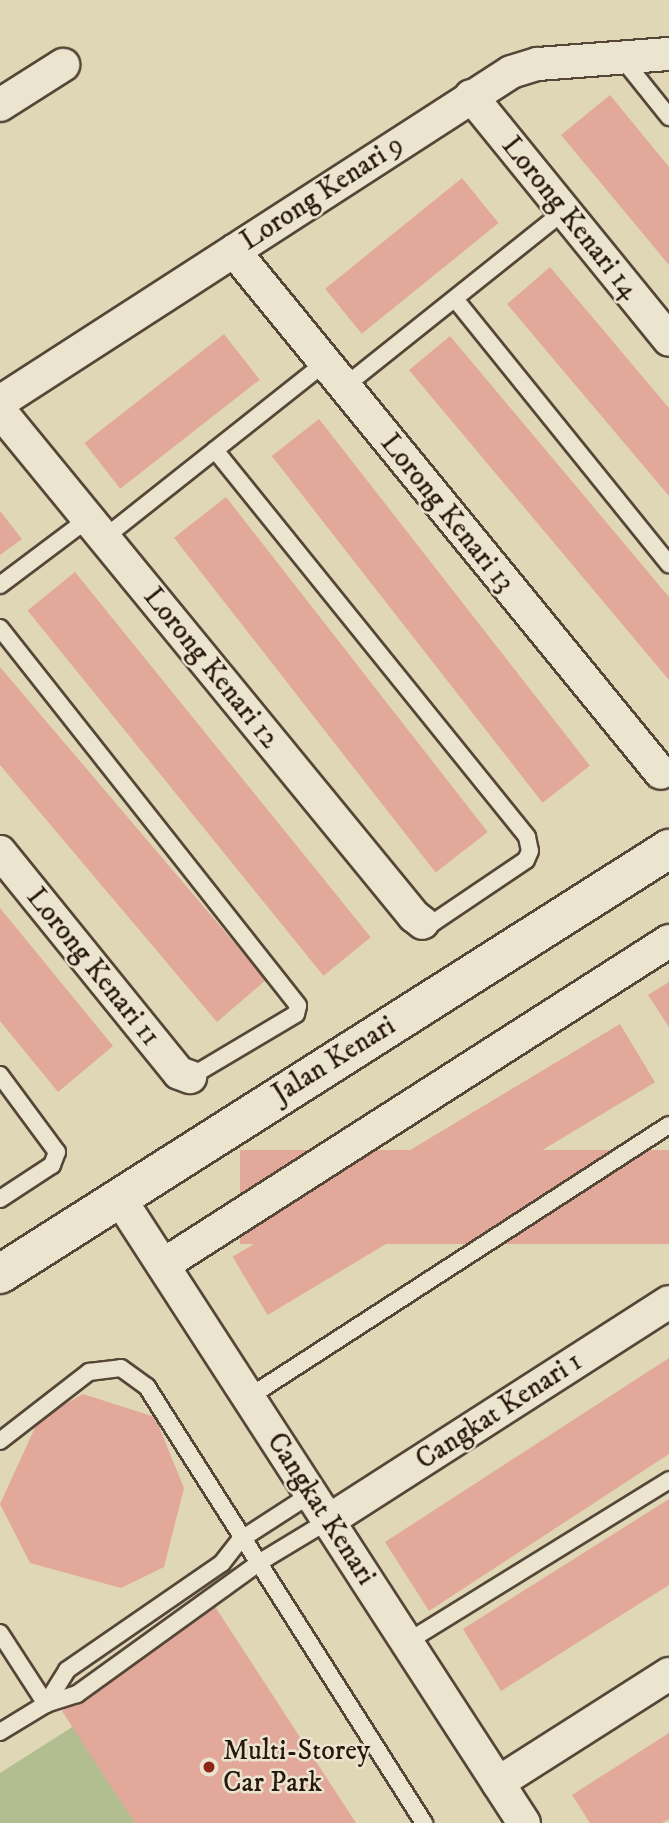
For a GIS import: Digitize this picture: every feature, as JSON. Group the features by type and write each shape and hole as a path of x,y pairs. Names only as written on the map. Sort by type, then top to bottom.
{"street":[{"name":"Lorong Kenari 9","path":"0,402 511,72 538,64 669,54"},
{"path":"0,105 63,65"},
{"name":"Lorong Kenari 14","path":"471,96 669,340"},
{"name":"Lorong Kenari 13","path":"234,250 665,774"},
{"name":"Lorong Kenari 12","path":"0,411 414,916 423,923"},
{"name":"Jalan Kenari","path":"0,1274 118,1196 669,849"},
{"name":"Lorong Kenari 11","path":"0,852 179,1073 190,1077"},
{"path":"163,1265 669,941"},
{"name":"Cangkat Kenari","path":"118,1196 524,1823"},
{"name":"Cangkat Kenari 1","path":"328,1521 669,1302"},
{"path":"498,1783 669,1674"}],"lane":[{"path":"621,57 669,117"},
{"path":"345,386 564,211"},
{"path":"455,299 669,564"},
{"path":"0,585 96,528 215,450 326,362"},
{"path":"215,450 527,837 530,851 526,860 434,922 423,923"},
{"path":"0,628 298,1006 296,1014 190,1077"},
{"path":"0,1075 57,1152 52,1165 0,1199"},
{"path":"249,1397 669,1125"},
{"path":"0,1441 89,1372 121,1368 147,1387 424,1823"},
{"path":"407,1642 669,1480"},
{"path":"46,1704 67,1670 222,1563 244,1537 311,1494"},
{"path":"0,1732 46,1704 77,1693 260,1562 328,1521"},
{"path":"0,1633 46,1704"}],"green space":[{"path":"88,1717 156,1823 0,1823 0,1773"}],"building":[{"path":"610,95 669,167 669,265 561,135"},
{"path":"462,178 499,223 362,334 325,289"},
{"path":"550,267 669,408 669,496 507,304"},
{"path":"224,334 260,380 120,489 85,443"},
{"path":"450,336 669,597 669,680 409,370"},
{"path":"319,419 590,766 543,803 272,456"},
{"path":"226,497 488,832 436,873 174,538"},
{"path":"0,511 22,539 0,555"},
{"path":"75,572 371,937 323,976 28,610"},
{"path":"0,667 266,980 217,1022 0,765"},
{"path":"0,908 113,1046 58,1092 0,1021"},
{"path":"669,982 669,1027 648,995"},
{"path":"620,1024 655,1082 268,1315 233,1257"},
{"path":"240,1150 669,1150 669,1244 240,1244"},
{"path":"669,1358 669,1454 429,1611 385,1542"},
{"path":"83,1394 155,1417 184,1488 164,1567 121,1588 30,1563 0,1504 39,1419"},
{"path":"669,1499 669,1585 501,1691 463,1629"},
{"name":"Multi-Storey Car Park","path":"214,1605 356,1823 135,1823 62,1711"},
{"path":"669,1733 669,1819 662,1823 590,1823 572,1795"}],"place":[{"name":"Multi-Storey Car Park","path":"209,1767"}]}
